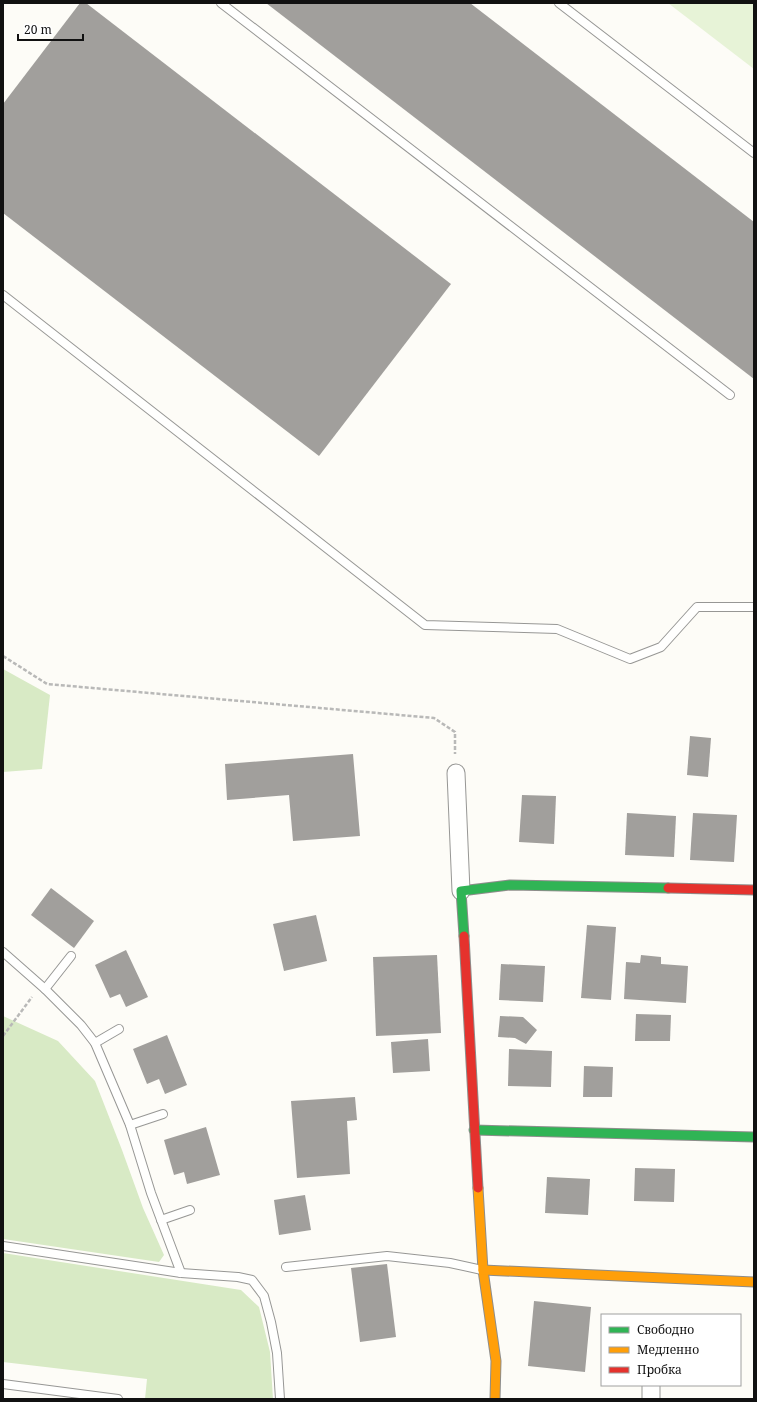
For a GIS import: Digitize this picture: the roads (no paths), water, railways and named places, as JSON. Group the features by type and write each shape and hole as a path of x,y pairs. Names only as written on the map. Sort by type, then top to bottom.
{"street":[{"path":"456,773 474,1130 483,1270 496,1361 495,1399"},
{"path":"461,891 510,885 754,890"},
{"path":"474,1130 754,1137"},
{"path":"483,1270 754,1282"},
{"path":"650,1399 652,1386"}],"lane":[{"path":"221,3 730,395"},
{"path":"559,3 754,153"},
{"path":"3,295 425,625 557,629 630,659 661,647 698,607 754,607"},
{"path":"3,952 43,987 81,1024 95,1043 130,1125 151,1193 181,1273"},
{"path":"43,987 71,956"},
{"path":"95,1043 119,1029"},
{"path":"130,1125 163,1114"},
{"path":"161,1220 190,1210"},
{"path":"3,1246 181,1273 238,1277 252,1280 264,1296 271,1322 276,1353 280,1399"},
{"path":"286,1267 387,1256 450,1263 483,1270"},
{"path":"3,1384 118,1399"}]}
